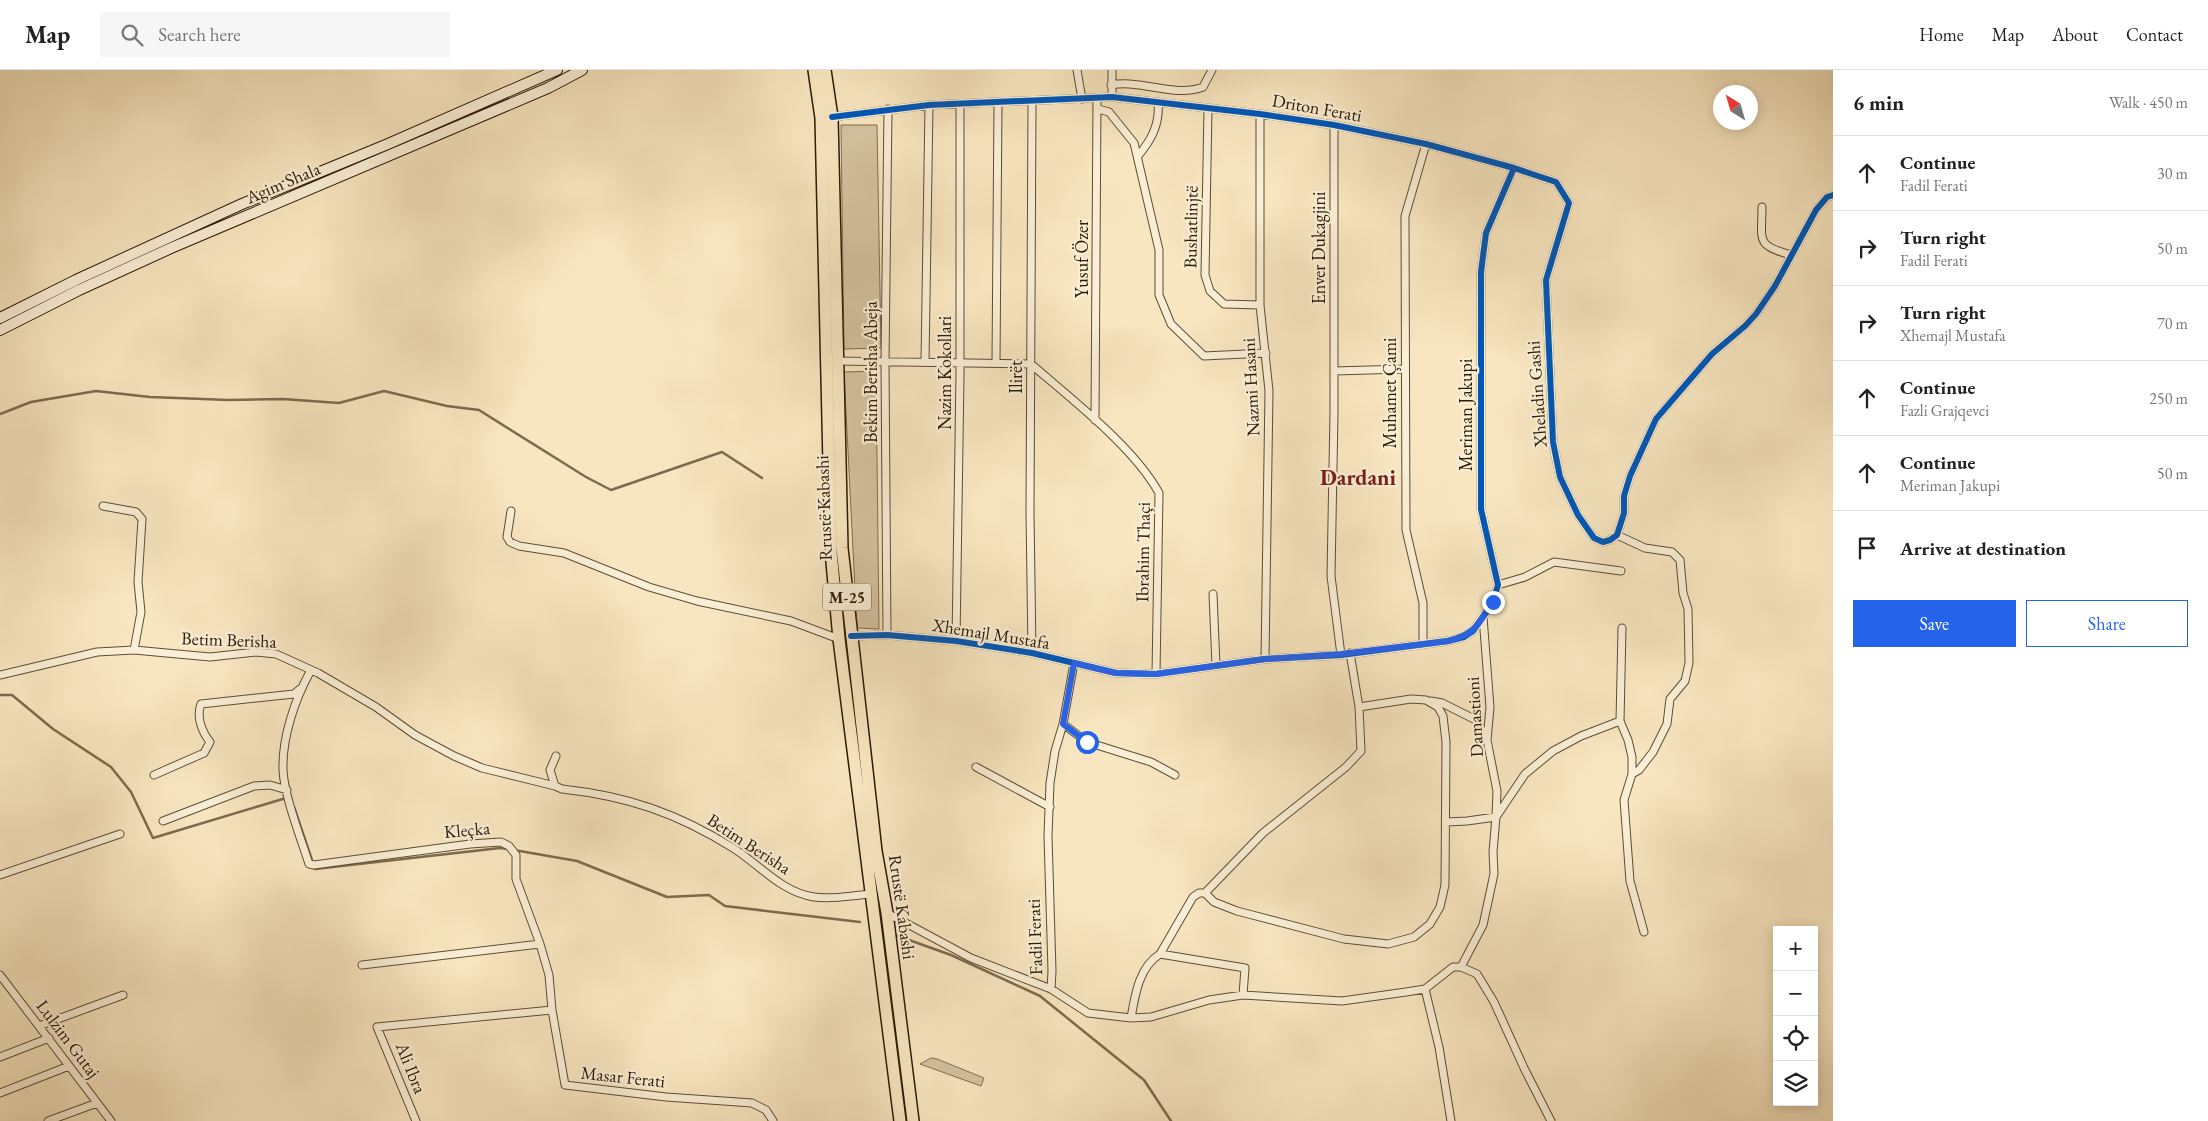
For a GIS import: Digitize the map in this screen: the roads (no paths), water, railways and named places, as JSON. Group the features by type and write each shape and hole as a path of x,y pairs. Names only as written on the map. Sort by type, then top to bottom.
{"main road":[{"name":"Agim Shala","path":"0,318 76,280 242,204 388,144 557,70"},
{"name":"Agim Shala","path":"0,330 171,248 548,88 582,70"},
{"name":"Rrustë Kabashi","path":"814,70 821,118 845,638 872,894 900,1121"},
{"name":"Rrustë Kabashi","path":"825,70 832,117 832,361"},
{"name":"Rrustë Kabashi","path":"845,638 876,851 887,913 913,1121"}],"street":[{"path":"1077,70 1082,99"},
{"path":"1112,70 1112,97"},
{"path":"1111,85 1131,83 1192,91 1203,87 1212,70"},
{"name":"Driton Ferati","path":"832,117 928,105 1032,102 1112,97 1260,114 1334,125 1426,144 1514,168"},
{"name":"Yusuf Özer","path":"1095,420 1098,109 1096,98"},
{"name":"Ilirët","path":"1032,102 1030,513 1032,653"},
{"path":"1138,156 1155,132 1159,116 1158,102"},
{"path":"996,363 998,103"},
{"path":"924,362 928,105"},
{"name":"Nazim Kokollari","path":"956,641 960,363 960,105"},
{"name":"Bushatlinjtë","path":"1208,108 1204,274 1210,291 1224,304 1260,305"},
{"name":"Bekim Berisha Abeja","path":"887,635 885,362 888,109"},
{"path":"1098,109 1109,112 1134,143 1159,250 1159,295 1171,324 1204,356 1266,353"},
{"name":"Nazmi Hasani","path":"1260,114 1260,305 1269,391 1265,659"},
{"name":"Enver Dukagjini","path":"1334,125 1334,371 1331,576 1341,654"},
{"name":"Muhamet Çami","path":"1423,643 1424,603 1406,530 1405,216 1426,144"},
{"name":"Xheladin Gashi","path":"1514,168 1556,182 1569,203 1546,280 1553,442 1560,477 1578,515 1594,538 1603,542 1617,535"},
{"name":"Meriman Jakupi","path":"1498,585 1481,509 1480,272 1486,233 1514,168"},
{"path":"1632,774 1639,770 1653,752 1667,724 1670,698 1686,681 1689,662 1688,609 1683,593 1680,560 1672,552 1646,548 1617,535 1624,512 1624,496 1630,476 1656,419 1712,354 1756,314 1774,286 1816,210 1826,197 1833,195"},
{"path":"1762,207 1762,240 1766,246 1790,255"},
{"path":"832,361 1031,364"},
{"name":"Ibrahim Thaçi","path":"1031,364 1095,420 1148,474 1159,493 1156,674"},
{"path":"1334,371 1405,369"},
{"path":"103,506 136,512 142,519 138,582 141,612 134,650"},
{"path":"511,511 508,537 510,542 519,546 564,553 649,587 697,601 791,622 845,638"},
{"path":"1483,617 1493,602 1498,585 1525,577 1554,562 1621,571"},
{"path":"1214,594 1216,666"},
{"name":"Xhemajl Mustafa","path":"845,638 887,635 956,641 1032,653 1116,673 1156,674 1265,659 1341,654 1448,641 1464,637 1473,631 1483,617"},
{"name":"Damastioni","path":"1461,967 1483,925 1494,874 1493,852 1497,791 1487,740 1490,707 1483,617"},
{"path":"1622,628 1620,721 1632,757 1632,774 1624,800 1630,881 1644,932"},
{"name":"Betim Berisha","path":"0,675 96,652 134,650 210,657 268,652 288,658 318,673 376,707 415,735 454,756 482,768 562,789 632,800 668,813 736,849 777,882 796,892 814,897 872,894"},
{"path":"1205,893 1263,833 1346,767 1361,751 1359,707 1350,653"},
{"name":"Fadil Ferati","path":"1074,663 1050,783 1048,836 1051,989 1088,1013 1131,1018 1151,1017 1209,1000 1243,995 1342,1000 1425,989"},
{"path":"163,821 254,786 270,785 286,790 283,771 286,742 301,688 310,670"},
{"path":"154,775 204,753 208,748 210,742 204,734 200,723 201,704 294,694 301,688"},
{"path":"1359,707 1411,699 1442,703 1476,720 1487,740"},
{"path":"1131,1018 1137,989 1143,974 1152,960 1160,954 1193,897 1199,893 1205,893 1214,902 1237,912 1344,940 1388,944 1414,937 1430,924 1440,907 1446,885 1446,822 1443,716 1438,707 1426,700"},
{"path":"1446,822 1496,817 1525,774 1553,751 1581,736 1620,721"},
{"path":"1063,724 1087,742 1151,762 1175,775"},
{"path":"555,786 550,770 556,756"},
{"path":"976,767 1050,807"},
{"name":"Kleçka","path":"286,790 309,864 314,865 470,844 501,842 514,850 516,855 516,879 540,944 549,975 552,1010"},
{"path":"0,875 120,834"},
{"path":"887,913 971,958 1051,989"},
{"path":"362,964 540,944"},
{"path":"1160,954 1245,968 1243,995"},
{"path":"1451,1121 1438,1047 1425,989 1453,967 1461,967 1477,974 1494,1002 1524,1068 1552,1121"},
{"name":"Lulzim Gutaj","path":"0,975 111,1121"},
{"path":"39,1026 122,995"},
{"name":"Ali Ibra","path":"416,1121 377,1027 552,1010"},
{"name":"Masar Ferati","path":"552,1010 565,1085 569,1087 666,1097 752,1103 766,1110 773,1121"},
{"path":"0,1057 49,1038"},
{"path":"0,1093 70,1066"},
{"path":"48,1121 97,1103"}],"waterway":[{"path":"0,414 31,402 96,391 150,397 229,400 283,399 339,403 384,391 447,406 479,410 586,477 611,490 722,452 762,478"},
{"path":"0,695 12,695 53,729 111,767 131,792 153,838 286,798"},
{"path":"294,807 315,869 500,848 508,849"},
{"path":"514,850 577,861 667,897 709,895 725,906 860,922"},
{"path":"895,935 951,955 1040,996 1144,1080 1171,1121"}],"district":[{"name":"Dardani","path":"1358,477"}]}
